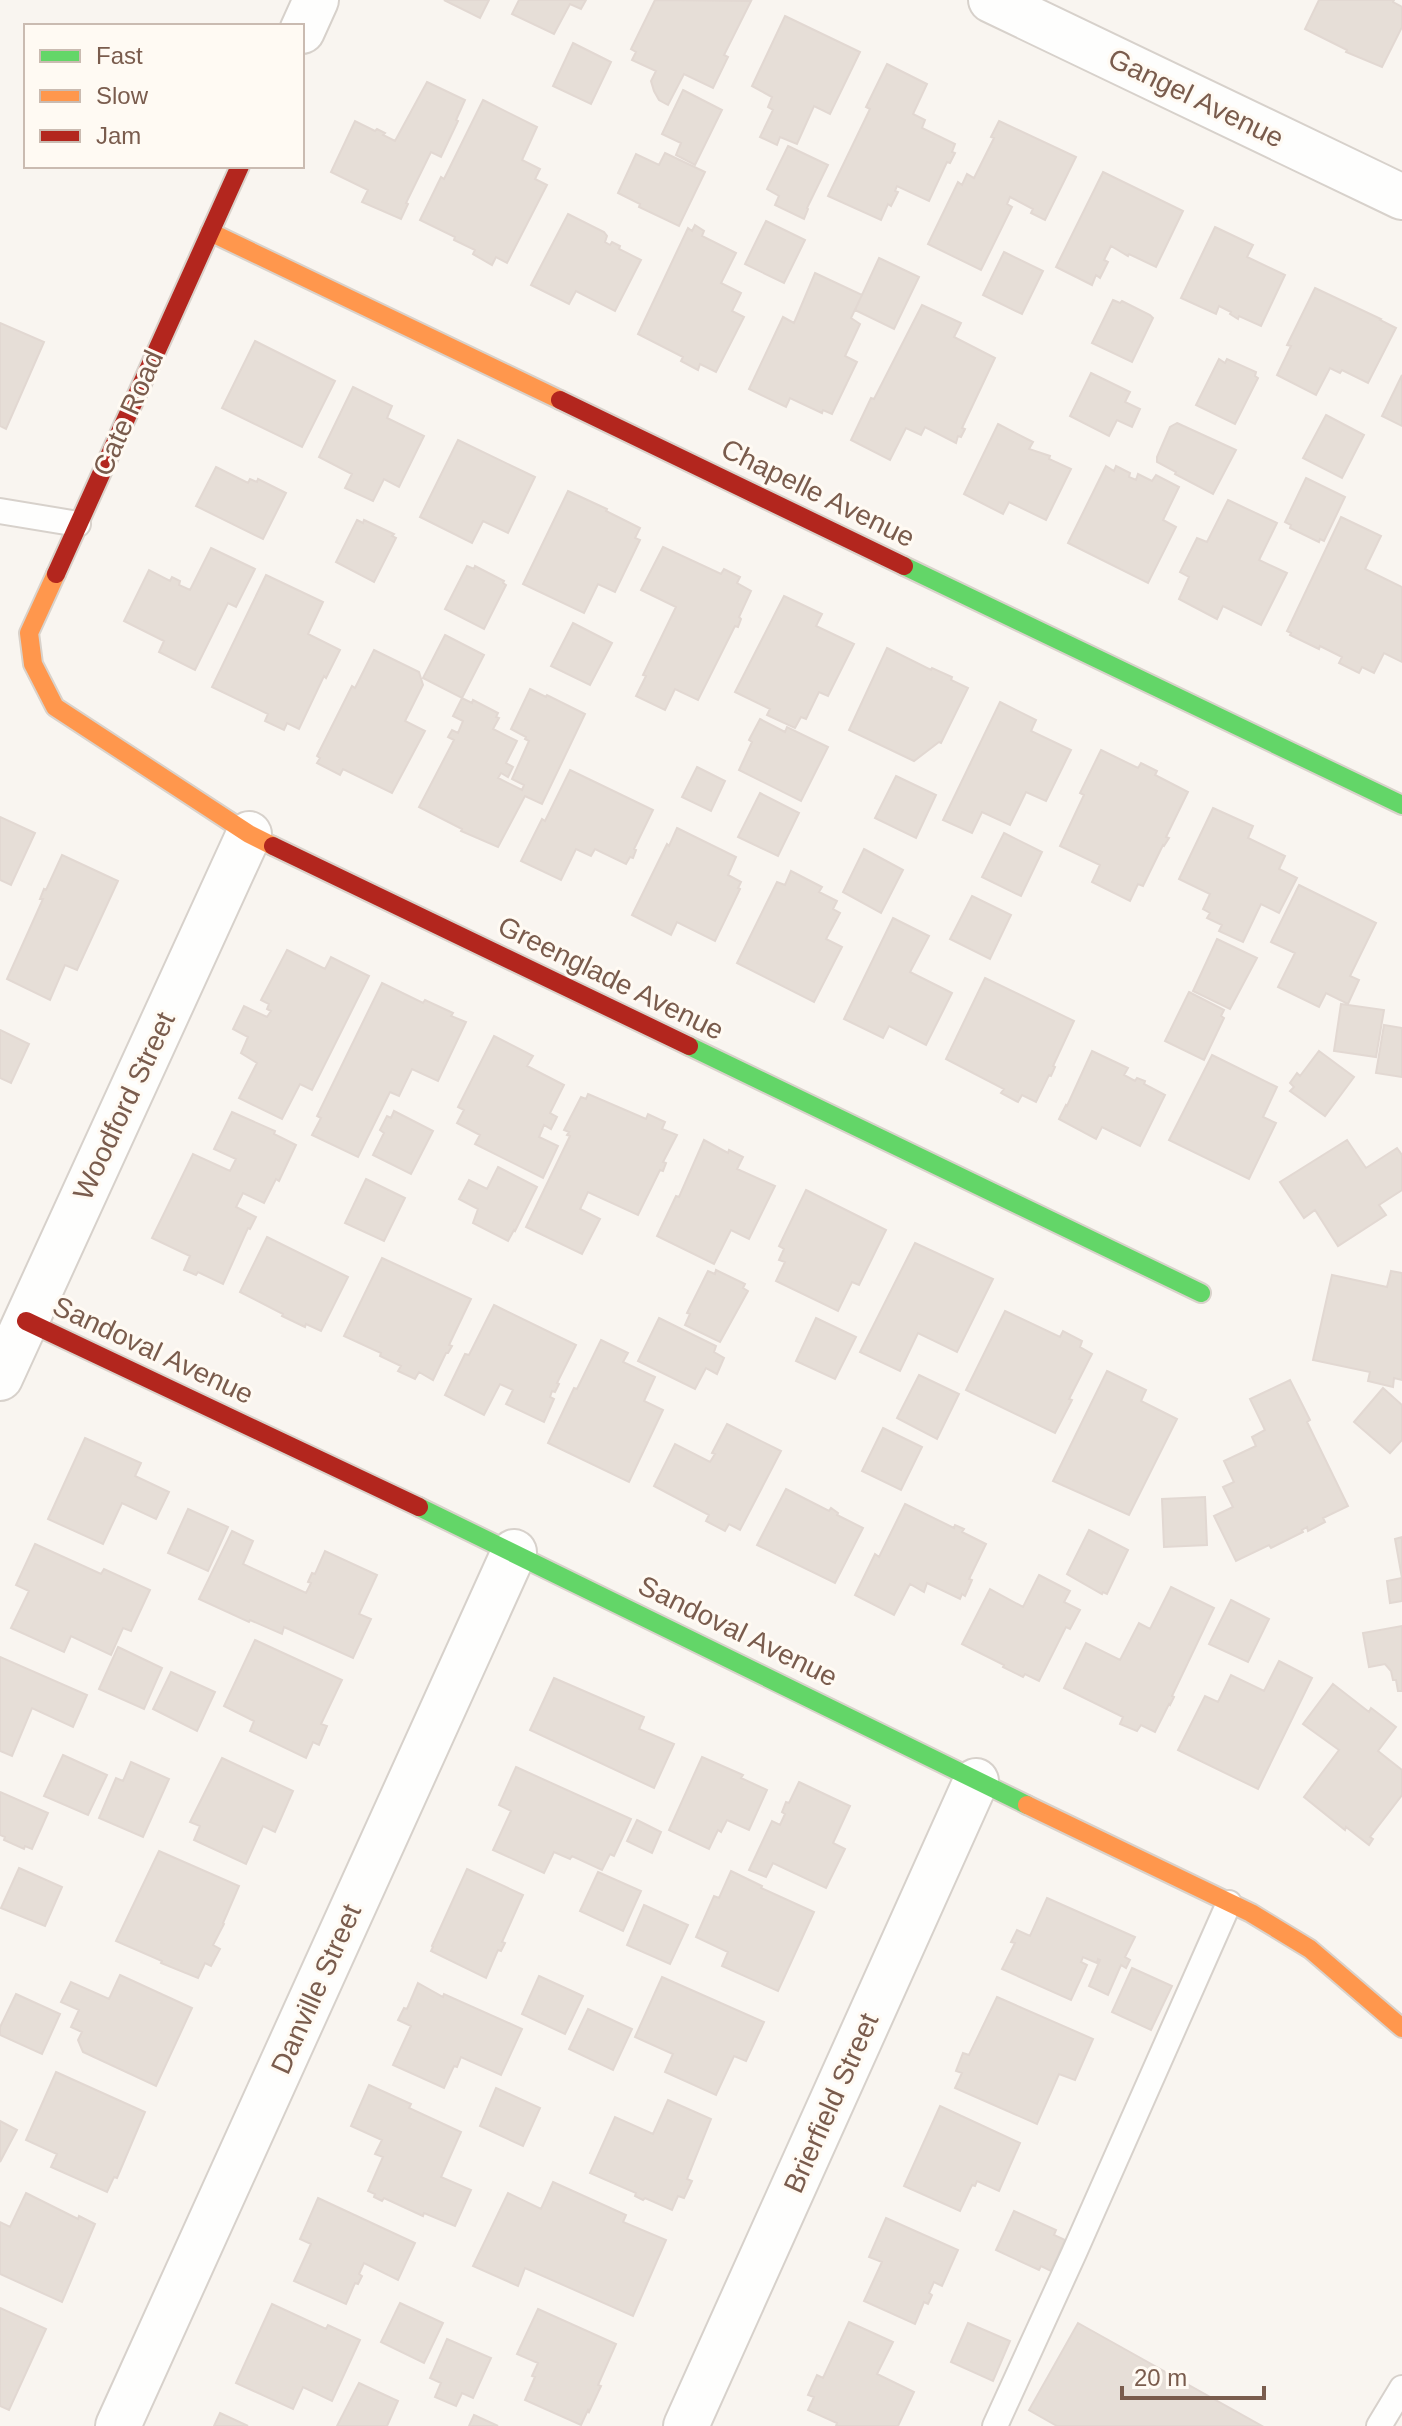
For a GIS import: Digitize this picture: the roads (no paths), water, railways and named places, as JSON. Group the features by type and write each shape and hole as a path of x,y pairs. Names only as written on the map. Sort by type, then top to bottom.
{"street":[{"path":"304,27 316,0"},
{"name":"Gangel Avenue","path":"991,0 1402,197"},
{"name":"Cate Road","path":"33,664 29,633 239,168"},
{"name":"Chapelle Avenue","path":"210,232 1402,805"},
{"name":"Greenglade Avenue","path":"33,664 55,707 249,834 1201,1293"},
{"name":"Woodford Street","path":"0,1378 249,834"},
{"name":"Sandoval Avenue","path":"26,1321 514,1552 976,1781 1251,1913 1310,1949 1402,2028"},
{"name":"Danville Street","path":"118,2426 514,1552"},
{"name":"Brierfield Street","path":"686,2426 976,1781"}],"lane":[{"path":"0,511 78,524"},
{"path":"995,2426 1229,1903"},
{"path":"1380,2426 1402,2388"}]}
